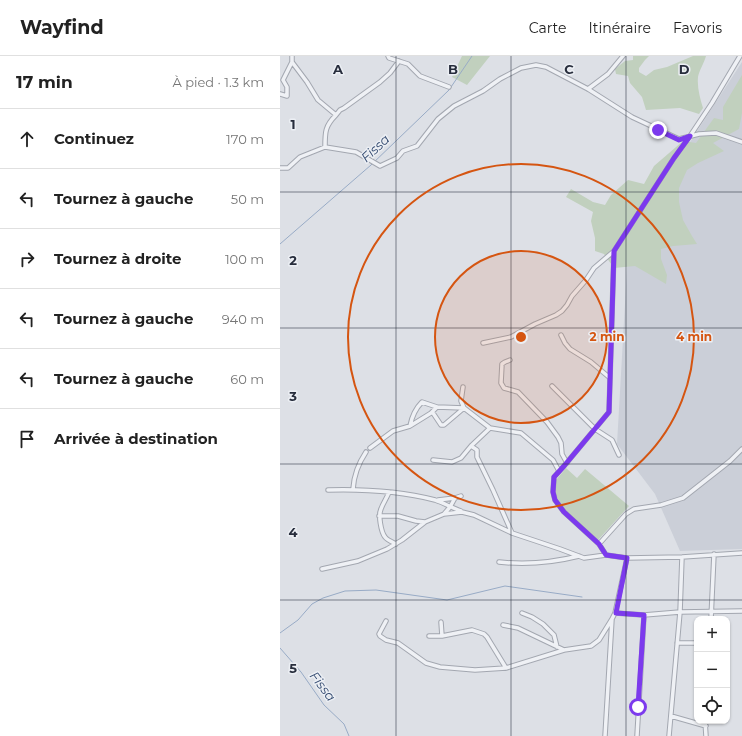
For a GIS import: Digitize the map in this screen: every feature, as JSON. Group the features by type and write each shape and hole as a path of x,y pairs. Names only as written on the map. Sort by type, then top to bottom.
{"street":[{"path":"280,94 287,96 287,87 283,80 292,62 292,56"},
{"path":"388,56 389,58 408,64 420,76 449,87"},
{"path":"588,89 608,74 623,56"},
{"path":"483,343 511,337 562,311 594,268 614,251 674,158 712,103 740,56"},
{"path":"325,147 325,132 330,121 340,110 380,82 390,73 399,61"},
{"path":"292,62 318,100 336,115"},
{"path":"280,168 288,168 300,157 325,147 356,152 380,166 397,158 403,151 417,146 438,119 454,106 483,91 500,79 521,68 536,65 546,67 588,89 632,117 679,140 699,134 716,133 742,142"},
{"path":"606,555 599,544 564,512 555,500 553,492 554,477 609,412 614,251"},
{"path":"561,335 570,349 591,362 610,378"},
{"path":"510,360 502,364 501,383 504,388 518,392 547,422 558,436 561,443 562,454 567,463"},
{"path":"552,386 596,429 612,440 619,455"},
{"path":"463,387 461,401 464,408 490,428 521,433 552,460 559,471"},
{"path":"410,426 411,419 416,408 422,402 437,406 464,408"},
{"path":"370,448 393,431 410,426 431,413 437,406"},
{"path":"431,413 441,425 444,425 464,408"},
{"path":"433,460 452,462 461,458 490,428"},
{"path":"471,446 477,450 477,457 512,533"},
{"path":"599,544 626,514 634,509 660,505 683,498 730,461 742,449"},
{"path":"352,489 357,467 366,452"},
{"path":"328,490 352,489 396,492 436,501 462,512 474,515 512,533 584,558 606,555 627,558 682,557 742,553"},
{"path":"389,492 380,510 379,516 382,532 385,538 396,544"},
{"path":"436,501 461,496"},
{"path":"444,514 455,498"},
{"path":"322,569 358,561 396,544 425,522 444,514 462,512"},
{"path":"379,516 398,516 425,522"},
{"path":"711,616 714,554"},
{"path":"499,562 545,563 580,556"},
{"path":"669,736 680,612 682,557"},
{"path":"386,621 379,634 380,636 386,640 398,643 426,663 440,667 475,670 506,668 564,650 591,646 599,640 616,613 627,558"},
{"path":"616,613 644,615 680,612 742,611"},
{"path":"522,613 543,624 554,635 557,647"},
{"path":"637,736 644,615"},
{"path":"605,736 612,620"},
{"path":"441,622 442,636"},
{"path":"503,625 518,628 564,650"},
{"path":"429,636 442,636 472,630 484,634 488,637 506,668"},
{"path":"677,643 694,643"},
{"path":"671,716 706,726 708,735"}],"shaded area":[{"path":"742,62 742,549 680,551 655,494 617,444 628,251 679,159"}],"green space":[{"path":"462,56 490,56 467,85 452,77"},
{"path":"633,56 649,56 639,68 639,72 646,76 654,70 667,67 693,56 706,56 698,77 698,89 703,108 699,114 680,108 646,110 642,97 630,83 628,76 616,74 615,69 625,61 633,60"},
{"path":"742,75 742,113 739,129 713,143 724,151 698,163 687,170 679,188 679,202 683,220 697,244 673,246 661,249 661,259 667,275 666,284 635,266 614,268 604,254 595,251 595,238 591,221 593,212 566,197 571,189 593,202 605,205 611,195 628,180 644,184 654,166 683,141 696,143 714,118 723,120 723,107"},
{"path":"566,468 577,478 585,469 629,506 598,540 565,510 556,496 556,480"}],"waterway":[{"name":"Fissa","path":"280,244 371,165 449,90 472,56"},
{"path":"280,633 298,620 312,604 323,598 345,591 376,590 447,600 505,586 582,597"},
{"name":"Fissa","path":"280,648 301,672 324,705 344,724 349,736"}],"route":[{"path":"638,707 644,615 616,613 627,558 606,555 599,544 564,512 555,500 553,492 554,477 609,412 614,251 674,158 690,136 679,140 658,130"}]}
